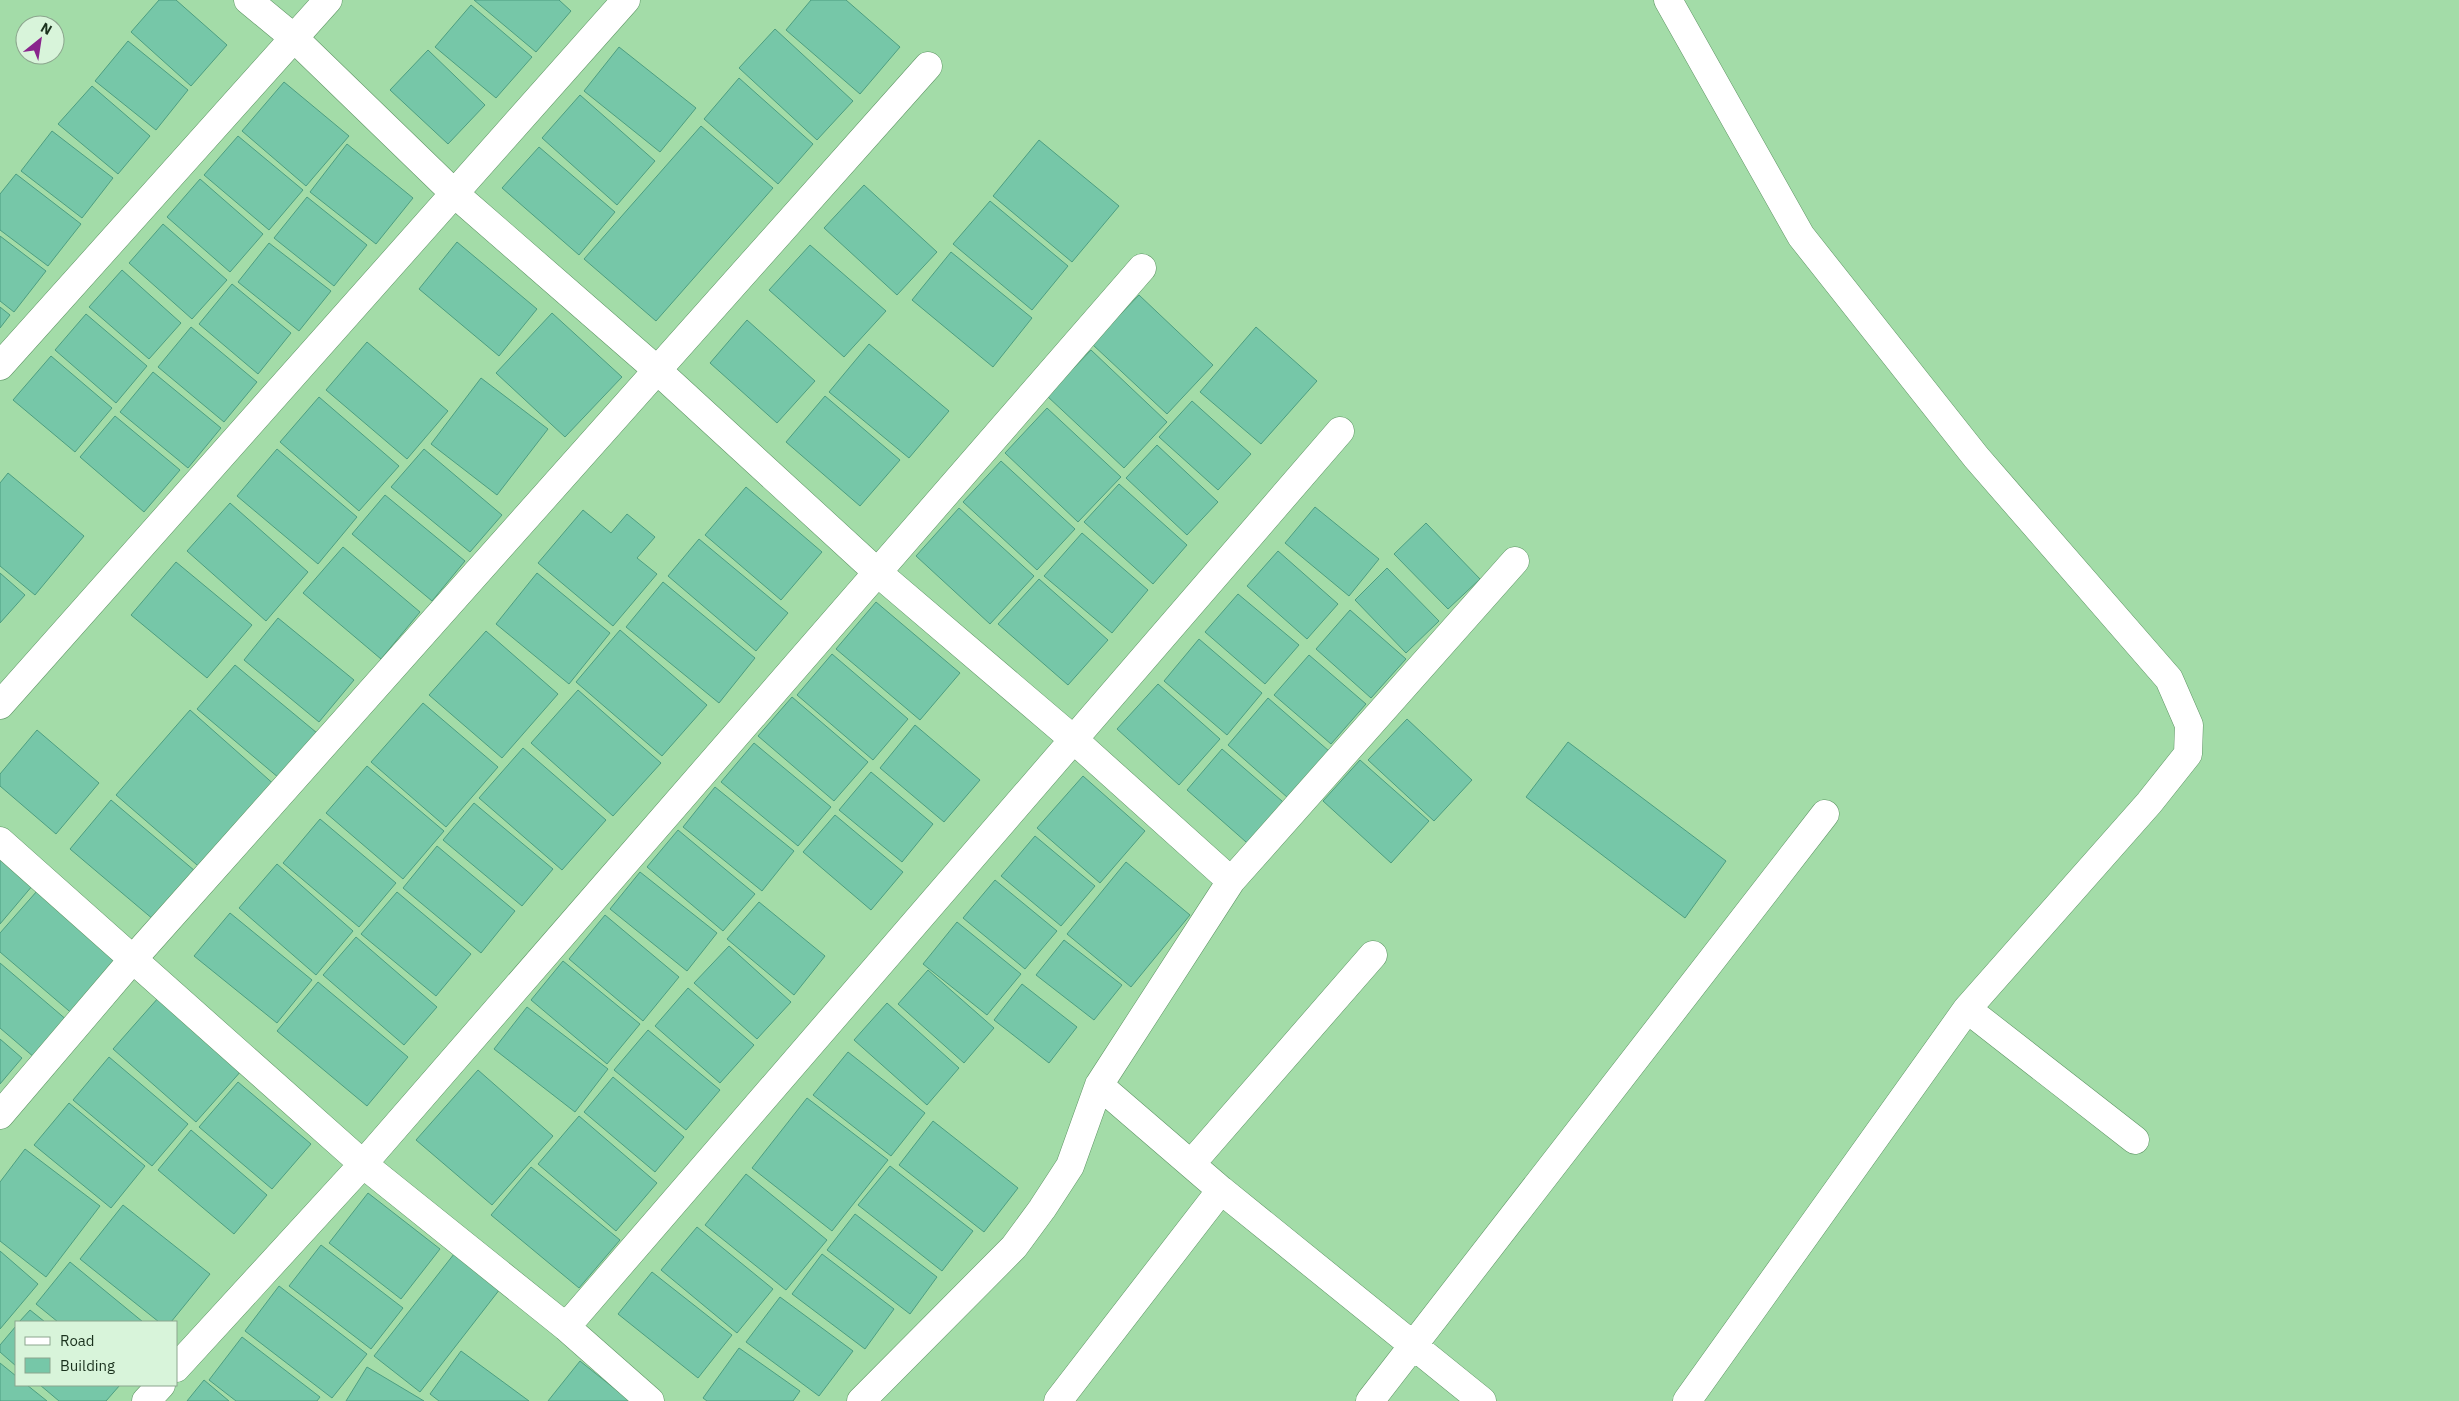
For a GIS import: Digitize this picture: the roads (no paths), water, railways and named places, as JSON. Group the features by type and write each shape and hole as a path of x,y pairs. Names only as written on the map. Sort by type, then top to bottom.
{"street":[{"path":"248,0 294,38 455,194 657,370 877,572 1073,739 1231,881"},
{"path":"0,366 328,0"},
{"path":"0,705 626,0"},
{"path":"1668,0 1801,236 1976,457 2169,678 2189,725 2188,754 2149,802 1967,1008 1687,1401"},
{"path":"0,1115 133,959 928,66"},
{"path":"178,1366 363,1164 1142,268"},
{"path":"566,1327 1340,431"},
{"path":"861,1401 1014,1247 1042,1209 1070,1166 1099,1085 1231,881 1516,561"},
{"path":"1370,1401 1825,814"},
{"path":"0,841 363,1164 566,1327 650,1401"},
{"path":"1191,1164 1373,955"},
{"path":"1967,1008 2135,1140"},
{"path":"1099,1085 1221,1190 1414,1344 1482,1401"},
{"path":"1058,1401 1221,1190"},
{"path":"146,1401 160,1386"}]}
